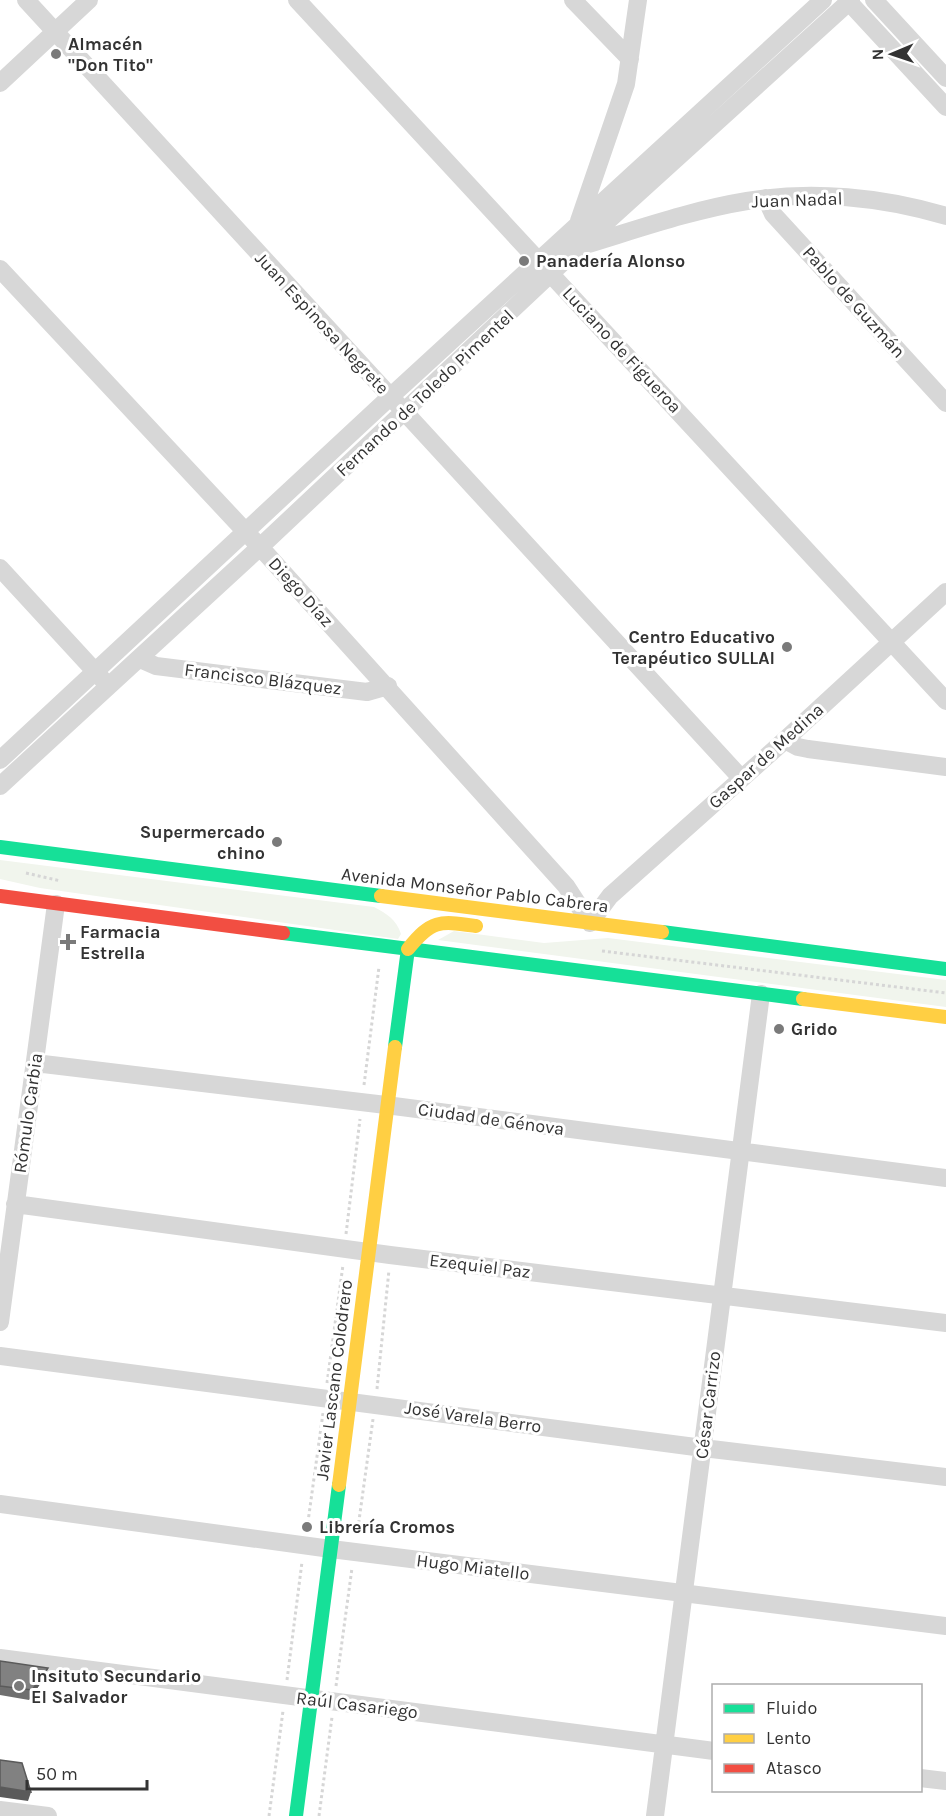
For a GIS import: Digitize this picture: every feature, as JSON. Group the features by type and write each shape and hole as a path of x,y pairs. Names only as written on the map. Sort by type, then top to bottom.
{"main road":[{"name":"Avenida Monseñor Pablo Cabrera","path":"0,847 946,969"},
{"path":"379,896 394,903 404,914"},
{"path":"8,897 946,1017"},
{"path":"408,949 423,930 436,923 490,928"},
{"path":"555,932 590,923"},
{"name":"Javier Lascano Colodrero","path":"296,1816 386,1105 408,949 408,932"}],"street":[{"name":"Juan Espinosa Negrete","path":"26,0 741,778"},
{"path":"0,82 89,0"},
{"name":"Luciano de Figueroa","path":"297,0 946,701"},
{"path":"573,0 630,59"},
{"path":"578,225 626,84 638,0"},
{"name":"Fernando de Toledo Pimentel","path":"0,760 247,533 390,397 823,0"},
{"path":"874,0 946,78"},
{"path":"849,1 946,107"},
{"name":"Fernando de Toledo Pimentel","path":"0,786 260,548 580,246 849,1"},
{"name":"Juan Nadal","path":"580,246 706,209 766,198 852,198 911,207 946,216"},
{"name":"Pablo de Guzmán","path":"766,198 773,214 946,403"},
{"name":"Diego Díaz","path":"0,269 387,686 566,886 590,923"},
{"path":"0,567 108,686"},
{"name":"Gaspar de Medina","path":"590,923 610,896 946,592"},
{"name":"Francisco Blázquez","path":"140,659 156,666 367,692 387,686"},
{"path":"785,740 808,749 946,767"},
{"path":"0,890 8,897"},
{"name":"Rómulo Carbia","path":"0,1322 56,904"},
{"name":"César Carrizo","path":"655,1816 762,994"},
{"name":"Ciudad de Génova","path":"35,1063 386,1105 946,1178"},
{"name":"Ezequiel Paz","path":"15,1204 369,1252 946,1323"},
{"name":"José Varela Berro","path":"0,1356 703,1448 946,1477"},
{"name":"Hugo Miatello","path":"0,1504 354,1552 946,1626"},
{"name":"Raúl Casariego","path":"0,1658 712,1751"},
{"path":"922,1778 946,1781"},
{"path":"0,1810 48,1816"}],"path":[{"path":"319,1816 375,1404 390,1254"}],"shaded area":[{"path":"0,860 374,907 391,918 401,934 398,939 40,888 0,879"},
{"path":"454,931 544,943 608,938 946,980 946,1007 438,940"}],"building":[{"path":"0,1661 48,1668 32,1690 0,1686"},
{"path":"0,1760 22,1763 31,1792 0,1787"}],"traffic: fast":[{"path":"0,847 381,896"},
{"path":"662,932 946,969"},
{"path":"283,933 803,999"},
{"path":"395,1047 408,949"},
{"path":"296,1816 339,1485"}],"traffic: slow":[{"path":"381,896 662,932"},
{"path":"408,949 424,932 438,924 454,923 476,926"},
{"path":"803,999 946,1017"},
{"path":"339,1485 395,1047"}],"traffic: jam":[{"path":"0,896 283,933"}],"place":[{"name":"Almacén \"Don Tito\"","path":"56,54"},
{"name":"Panadería Alonso","path":"524,261"},
{"name":"Centro Educativo Terapéutico SULLAI","path":"787,647"},
{"name":"Supermercado chino","path":"277,842"},
{"name":"Farmacia Estrella","path":"68,942"},
{"name":"Grido","path":"779,1029"},
{"name":"Librería Cromos","path":"307,1527"},
{"name":"Insituto Secundario El Salvador","path":"19,1686"}]}
